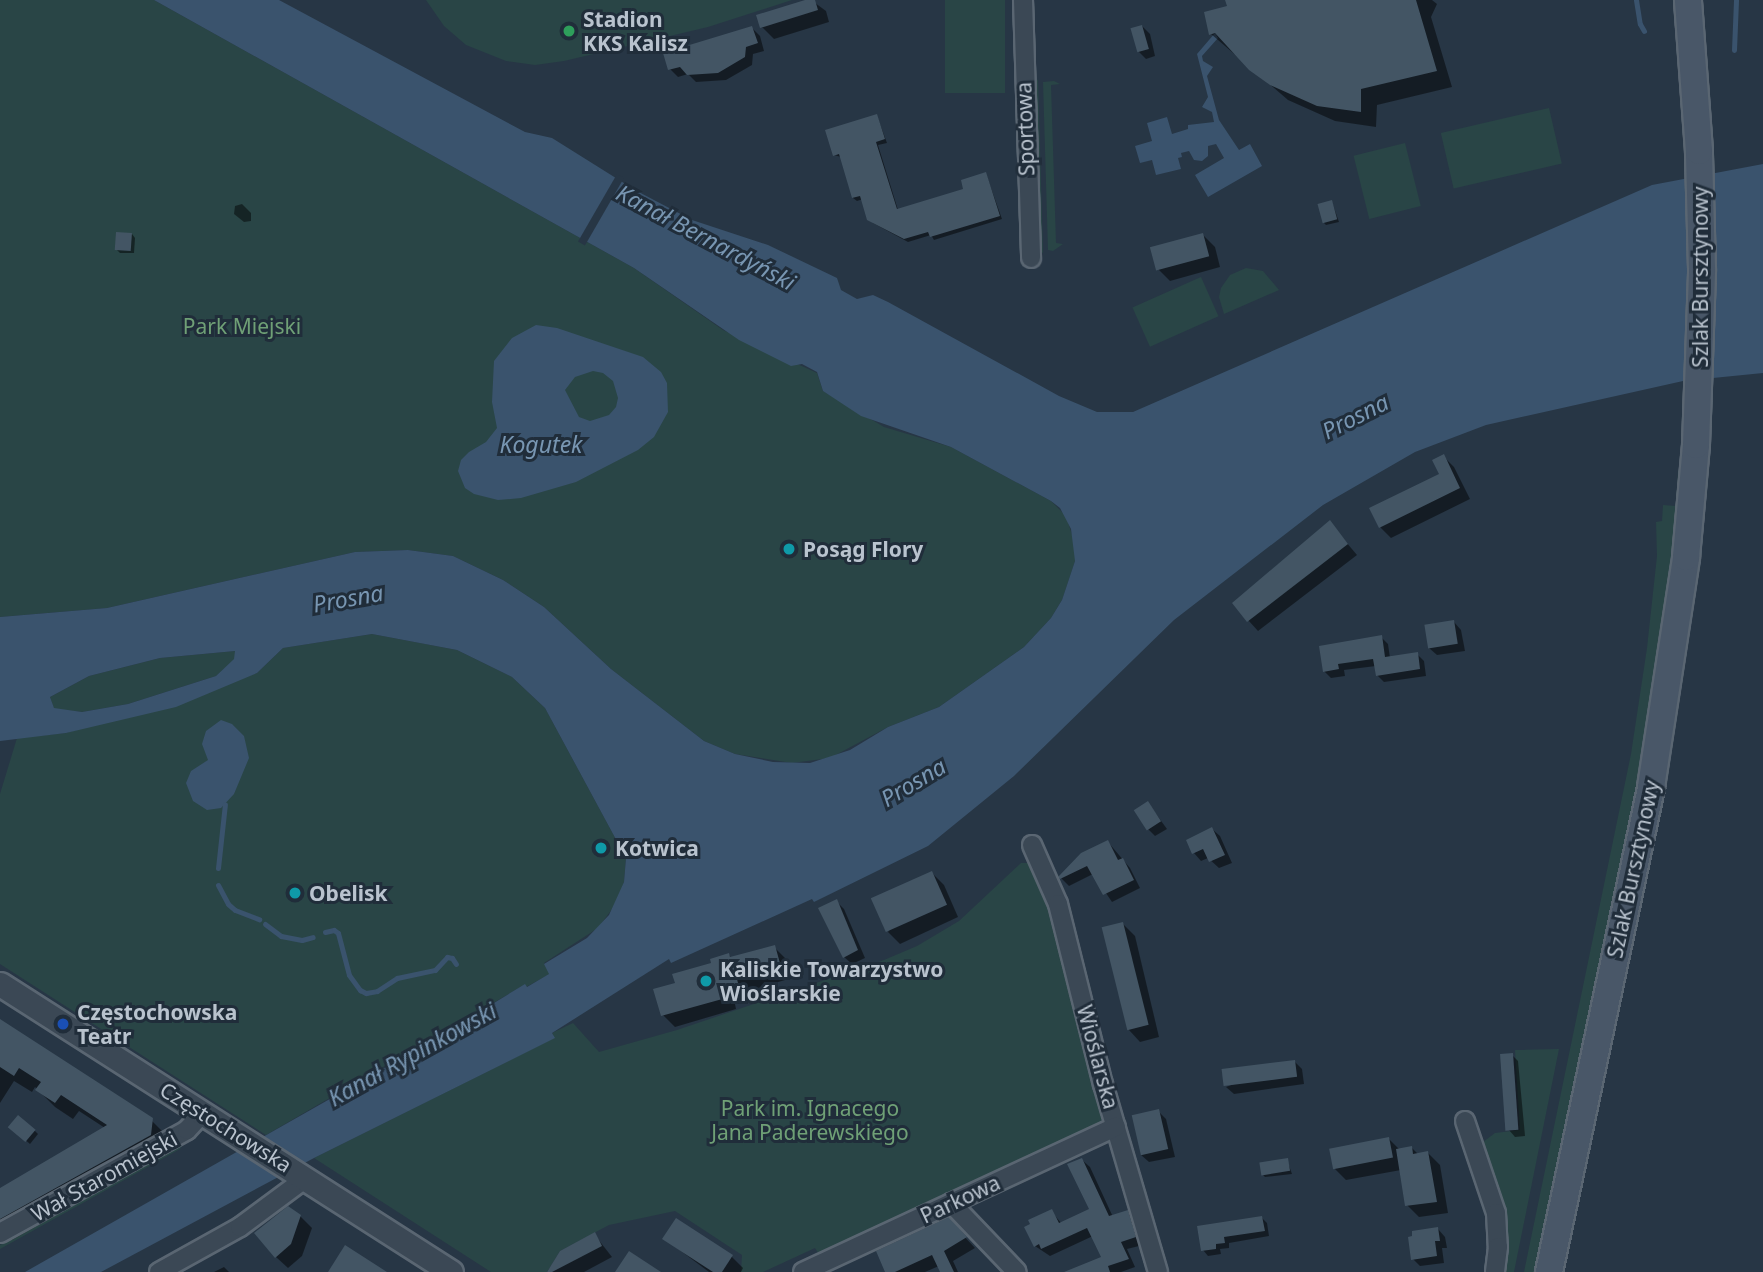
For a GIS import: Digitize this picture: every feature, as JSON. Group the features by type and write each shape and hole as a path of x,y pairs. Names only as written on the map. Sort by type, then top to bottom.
{"main road":[{"name":"Szlak Bursztynowy","path":"1549,1272 1666,703 1696,454 1702,269 1699,150 1688,0"}],"street":[{"name":"Sportowa","path":"1023,0 1031,258"},
{"name":"Wioślarska","path":"1032,845 1058,904 1116,1127 1158,1272"},
{"name":"Częstochowska","path":"0,984 452,1272"},
{"name":"Wał Staromiejski","path":"0,1233 187,1130 203,1113"},
{"path":"1465,1121 1496,1213 1498,1247 1495,1272"},
{"name":"Parkowa","path":"803,1272 1116,1127"},
{"path":"159,1272 240,1227 302,1175"},
{"path":"951,1203 1017,1272"}],"green space":[{"name":"Park Miejski","path":"0,0 154,0 634,268 723,330 817,373 823,391 884,427 951,447 1051,501 1066,516 1075,544 1075,561 1062,600 1051,618 1024,647 939,707 888,727 830,758 792,763 735,754 704,741 611,669 544,607 503,580 453,556 408,550 355,552 107,608 0,617"},
{"name":"Stadion KKS Kalisz","path":"426,0 792,0 708,27 564,61 535,65 506,61 466,45 444,26"},
{"path":"945,0 1005,0 1005,93 945,93"},
{"path":"1038,79 1043,253 1039,251 1033,87"},
{"path":"1054,81 1060,84 1051,85 1056,243 1063,244 1053,251 1048,250 1043,82"},
{"path":"1549,108 1562,164 1454,189 1441,133"},
{"path":"1405,143 1421,206 1369,219 1354,156"},
{"path":"1246,268 1263,271 1279,290 1224,314 1219,297 1221,288 1230,275"},
{"path":"1201,277 1218,316 1150,347 1132,308"},
{"path":"1678,470 1686,470 1648,760 1539,1272 1524,1272 1631,754 1657,556 1656,522 1662,521 1663,505 1676,506"},
{"path":"372,634 457,650 512,677 545,708 626,858 624,882 618,901 598,928 544,963 550,974 526,987 524,985 266,1135 0,964 0,794 17,738 66,733 257,673 283,648"},
{"path":"235,651 235,659 216,676 128,704 82,712 54,709 50,697 89,676 160,658"},
{"name":"Park im. Ignacego Jana Paderewskiego","path":"1021,863 1028,863 1038,874 1049,894 1104,1111 1101,1122 1095,1129 820,1256 815,1248 763,1272 741,1272 742,1255 675,1211 609,1225 560,1251 547,1272 491,1272 314,1158 554,1038 552,1033 573,1023 599,1052 677,1030 884,960 917,946 959,921"},
{"path":"1559,1049 1514,1272 1503,1272 1506,1242 1483,1142 1495,1133 1520,1130 1515,1050"},
{"path":"183,1144 180,1149 0,1249 0,1245"}],"water":[{"path":"154,0 279,0 525,132 552,138 635,190 692,220 768,245 837,278 841,290 857,299 873,295 888,302 1059,396 1097,412 1133,412 1652,185 1763,164 1763,373 1683,381 1486,425 1415,452 1323,505 1174,620 1014,776 928,846 814,902 812,899 671,963 669,959 552,1033 555,1038 314,1158 101,1272 25,1272 425,1045 525,984 527,987 549,974 544,964 587,938 609,915 624,882 626,858 545,708 512,677 457,650 372,634 283,648 257,673 176,707 66,733 0,741 0,617 107,608 355,552 408,550 453,556 503,580 544,607 611,669 704,741 735,754 773,762 810,763 850,750 888,727 939,707 1024,647 1051,618 1062,600 1075,561 1071,529 1060,508 1051,501 951,447 861,416 823,391 817,372 802,364 791,366 739,340 634,268","holes":["235,651 234,659 216,676 128,704 82,712 54,708 50,697 89,676 160,658"]},
{"path":"1215,33 1218,38 1202,56 1203,61 1213,67 1207,76 1219,120 1239,150 1250,144 1262,166 1208,197 1195,175 1224,158 1216,144 1208,146 1208,156 1202,161 1194,160 1189,151 1181,153 1182,157 1178,158 1181,169 1156,175 1152,160 1140,163 1135,146 1152,141 1147,123 1167,117 1172,134 1188,129 1188,125 1214,122 1212,112 1202,107 1208,97 1197,54"},
{"name":"Kogutek","path":"536,325 557,328 643,357 661,372 667,383 668,412 654,437 638,450 576,482 521,498 498,500 474,494 465,488 458,471 461,460 486,442 497,428 492,402 494,361 512,338","holes":["593,371 603,373 613,381 618,398 616,407 609,415 590,421 579,417 565,390 575,377"]},
{"path":"221,720 232,724 244,736 249,758 234,794 221,808 207,810 193,801 186,783 191,771 208,760 202,744 206,731"}],"pier":[{"path":"617,174 624,178 585,246 578,242"}],"building":[{"path":"805,0 815,0 818,10 760,28 756,15"},
{"path":"1225,0 1416,0 1437,71 1361,89 1361,112 1317,106 1270,85 1249,70 1215,33 1209,35 1204,12 1227,6"},
{"path":"1142,25 1149,49 1137,52 1130,28"},
{"path":"752,26 758,43 746,47 745,57 718,73 687,75 680,67 668,70 663,53"},
{"path":"877,114 885,139 876,142 897,209 963,189 961,180 986,172 1000,216 930,237 928,232 904,239 867,220 860,196 852,198 839,154 833,156 825,130"},
{"path":"1332,200 1337,219 1323,223 1318,204"},
{"path":"116,232 132,233 131,251 115,250"},
{"path":"1203,233 1209,256 1156,270 1150,247"},
{"path":"1444,454 1460,488 1379,528 1369,508 1439,474 1432,460"},
{"path":"1330,520 1348,544 1247,622 1232,603"},
{"path":"1454,620 1458,644 1428,648 1424,625"},
{"path":"1382,635 1385,657 1418,652 1420,669 1376,676 1373,659 1338,664 1339,669 1323,672 1319,646"},
{"path":"1148,801 1161,821 1147,830 1134,810"},
{"path":"1212,827 1225,855 1209,862 1203,849 1192,854 1186,840"},
{"path":"1108,840 1118,860 1123,858 1134,880 1103,895 1087,866 1060,879 1058,877 1081,853"},
{"path":"932,871 947,905 886,932 871,898"},
{"path":"837,899 858,950 843,958 818,908"},
{"path":"1123,922 1149,1025 1127,1030 1102,927"},
{"name":"Kaliskie Towarzystwo Wioślarskie","path":"775,945 781,967 737,979 738,983 723,987 726,998 661,1016 653,989 675,983 672,974 711,963 710,959 729,953 730,957"},
{"path":"0,1019 153,1118 151,1135 0,1219 0,1188 107,1125 61,1095 55,1103 35,1090 41,1082 19,1068 14,1076 0,1067"},
{"path":"1513,1053 1518,1130 1505,1131 1500,1054"},
{"path":"1295,1060 1297,1077 1224,1086 1222,1069"},
{"path":"1159,1109 1168,1149 1141,1155 1132,1115"},
{"path":"18,1115 36,1130 25,1142 8,1127"},
{"path":"1389,1137 1393,1158 1333,1169 1329,1149"},
{"path":"1412,1146 1413,1154 1428,1151 1437,1202 1405,1206 1396,1149"},
{"path":"1082,1158 1109,1216 1128,1210 1136,1237 1121,1242 1129,1259 1108,1266 1110,1272 1064,1272 1101,1257 1087,1228 1041,1249 1039,1244 1034,1247 1024,1227 1030,1224 1028,1220 1052,1209 1059,1223 1089,1209 1067,1164"},
{"path":"1288,1158 1290,1171 1261,1175 1259,1163"},
{"path":"288,1206 301,1215 291,1244 275,1258 254,1233"},
{"path":"1262,1216 1265,1231 1224,1237 1225,1243 1216,1244 1216,1249 1201,1251 1197,1226"},
{"path":"949,1217 967,1237 944,1251 954,1272 940,1272 932,1255 895,1272 885,1272 876,1251"},
{"path":"676,1218 733,1255 722,1272 713,1272 662,1239"},
{"path":"1438,1227 1440,1241 1435,1241 1437,1256 1411,1260 1408,1237 1412,1236 1412,1231"},
{"path":"595,1232 602,1246 552,1272 547,1272 560,1251"},
{"path":"345,1245 387,1272 328,1272"},
{"path":"629,1251 661,1272 615,1272"}],"waterway":[{"path":"1636,0 1640,24 1644,31"},
{"path":"1734,50 1736,0"},
{"path":"218,868 225,804"},
{"path":"218,885 228,904 235,910 259,919"},
{"path":"265,924 281,936 302,940 313,937"},
{"path":"325,932 334,930 338,933 349,975 360,990 366,993 377,991 397,978 435,970 447,957 452,958 456,964"}],"place":[{"name":"Stadion KKS Kalisz","path":"569,31"},
{"name":"Posąg Flory","path":"789,549"},
{"name":"Kotwica","path":"601,848"},
{"name":"Obelisk","path":"295,893"},
{"name":"Kaliskie Towarzystwo Wioślarskie","path":"706,981"},
{"name":"Częstochowska Teatr","path":"63,1024"}],"water label":[{"name":"Kanał Bernardyński","path":"706,237"},
{"name":"Prosna","path":"1355,416"},
{"name":"Prosna","path":"348,598"},
{"name":"Prosna","path":"913,782"},
{"name":"Kanał Rypinkowski","path":"412,1054"}]}
